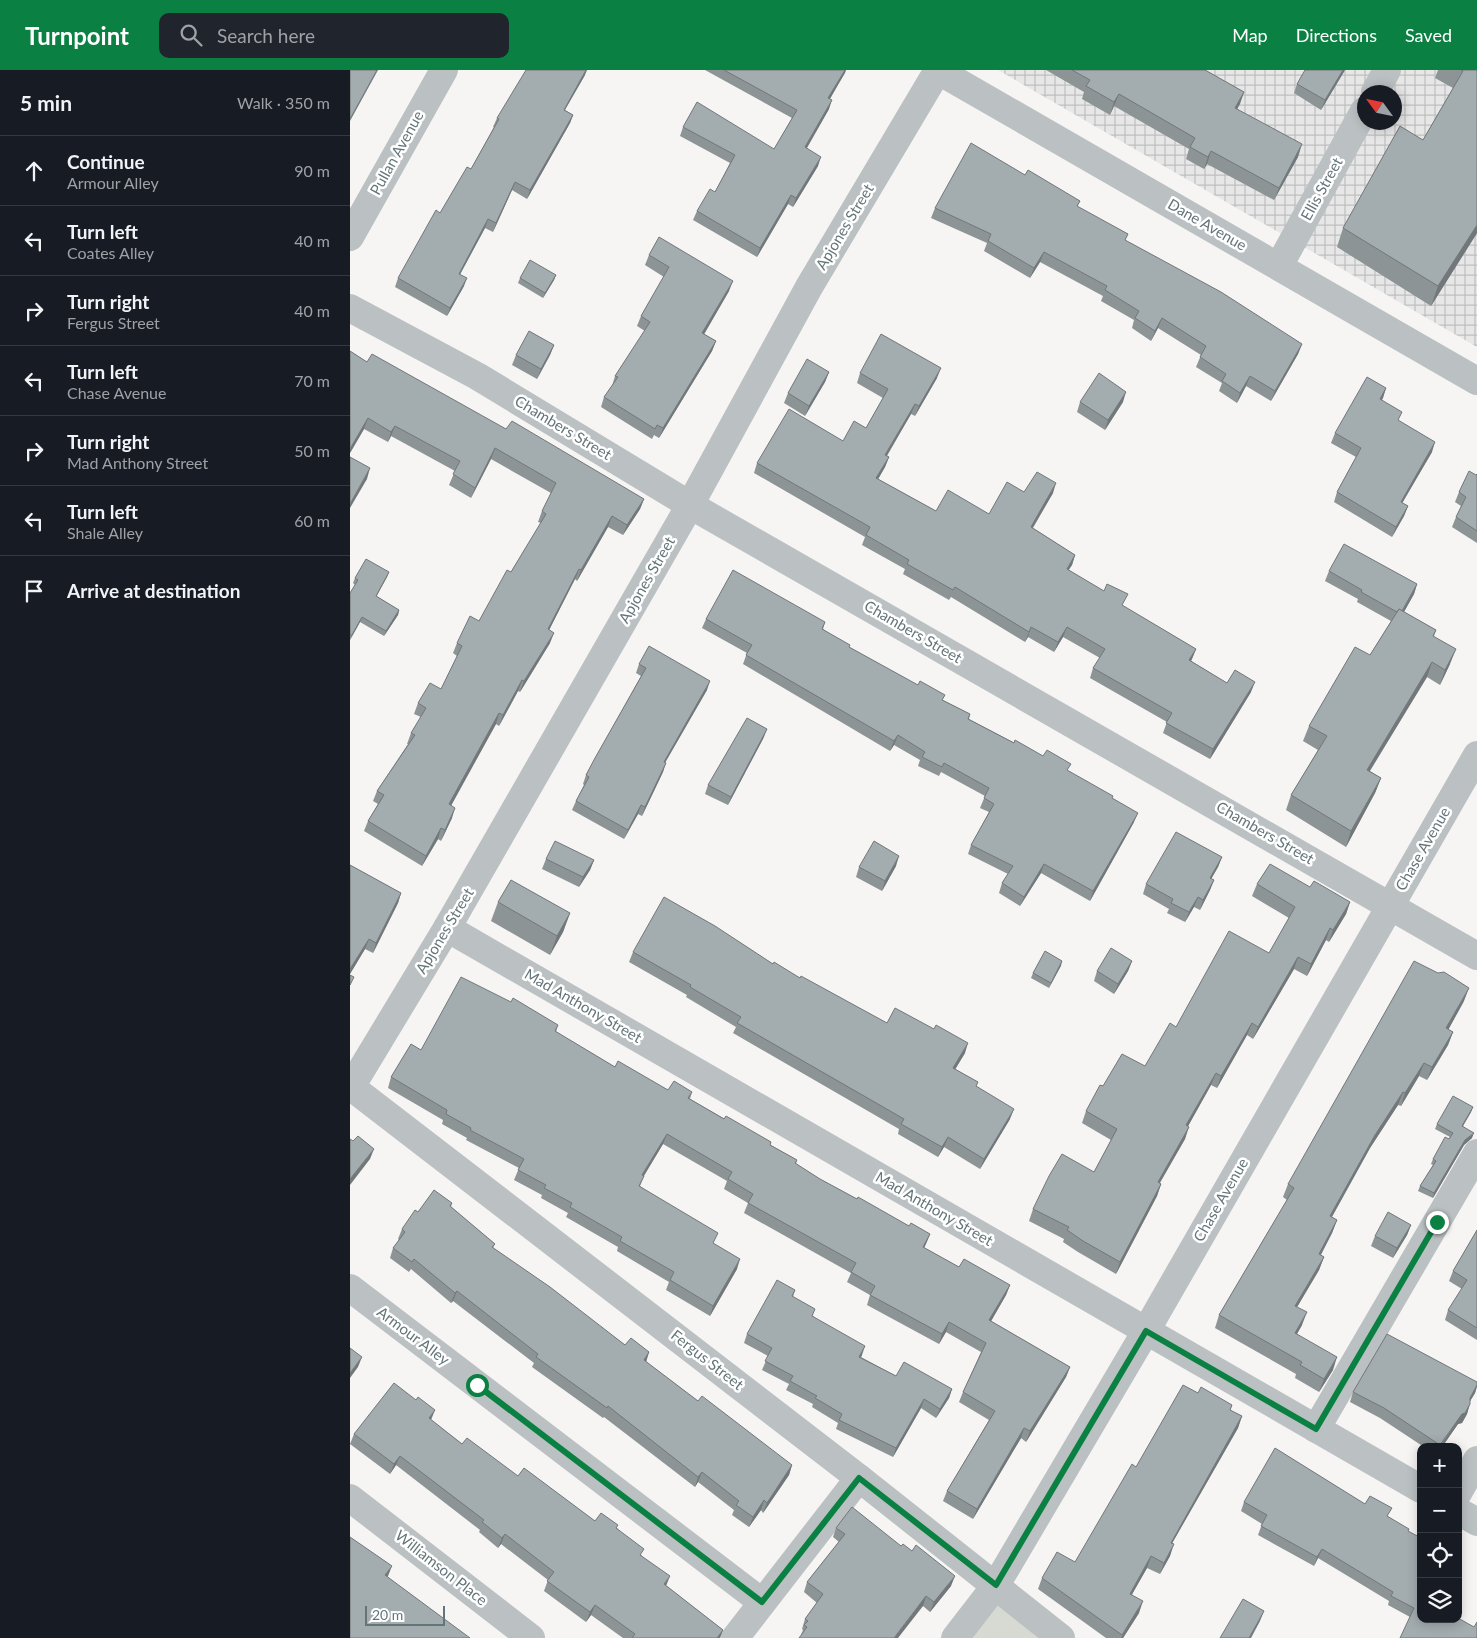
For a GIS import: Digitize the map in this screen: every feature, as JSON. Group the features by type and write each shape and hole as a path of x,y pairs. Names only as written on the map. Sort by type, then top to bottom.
{"street":[{"name":"Pullan Avenue","path":"350,237 444,70"},
{"name":"Dane Avenue","path":"938,70 1477,381"},
{"name":"Apjones Street","path":"351,1086 447,928 690,505 809,287 938,70"},
{"path":"1379,85 1388,70"},
{"name":"Ellis Street","path":"1279,266 1357,124"},
{"name":"Chambers Street","path":"350,308 476,376 690,505 1477,956"},
{"name":"Chase Avenue","path":"955,1638 996,1585 1146,1331 1477,755"},
{"name":"Mad Anthony Street","path":"447,928 1419,1488"},
{"name":"Fergus Street","path":"351,1086 859,1478 1061,1638"},
{"path":"1316,1429 1477,1153"},
{"name":"Armour Alley","path":"350,1288 762,1602"},
{"path":"1461,1488 1477,1460"},
{"path":"735,1638 859,1478"},
{"name":"Williamson Place","path":"350,1498 531,1638"},
{"path":"1462,1513 1477,1522"}],"shaded area":[{"path":"998,70 1477,70 1477,347"},
{"path":"996,1585 1061,1638 955,1638"}],"building":[{"path":"350,70 377,70 350,119"},
{"path":"526,70 586,70 564,110 573,115 530,190 515,182 496,223 488,219 459,274 467,278 450,308 398,278 436,210 440,213 467,167 471,169 499,119 497,118"},
{"path":"724,70 845,70 828,98 832,100 805,147 821,157 796,198 791,195 760,248 697,211 710,189 715,192 735,155 683,127 697,102 774,149 797,110"},
{"path":"1072,70 1205,70 1244,92 1235,108 1302,144 1279,188 1211,151 1208,157 1190,147 1195,138 1119,94 1114,102 1086,86 1090,80"},
{"path":"1305,70 1343,70 1325,100 1297,84"},
{"path":"1461,70 1477,70 1477,225 1438,286 1343,228 1398,130 1402,130 1402,127 1423,140 1463,71"},
{"path":"971,143 1025,175 1028,170 1080,201 1077,206 1128,234 1125,240 1221,292 1302,344 1275,391 1250,376 1240,393 1222,381 1226,374 1200,357 1206,346 1162,318 1155,331 1135,318 1139,311 1105,290 1107,286 1044,252 1034,268 988,241 991,234 935,208"},
{"path":"659,237 733,281 702,333 716,341 663,428 657,425 655,429 604,397 618,377 615,376 650,322 641,316 669,267 649,255"},
{"path":"530,260 556,275 545,293 520,278"},
{"path":"529,331 554,345 541,369 516,355"},
{"path":"881,334 941,368 919,406 915,404 885,455 889,457 876,478 936,511 948,490 989,514 1007,482 1024,492 1037,472 1056,483 1031,527 1075,555 1067,569 1104,591 1107,584 1128,594 1122,605 1196,649 1189,660 1227,683 1235,670 1255,682 1213,749 1166,723 1172,713 1093,668 1105,649 1067,627 1058,642 1031,627 1029,632 955,587 953,590 907,564 909,560 866,535 870,527 757,463 789,409 843,441 854,421 866,428 888,389 860,373"},
{"path":"350,351 367,362 372,354 506,429 512,421 644,499 627,525 612,516 581,570 579,569 548,629 554,633 524,681 522,680 503,715 499,713 449,804 455,808 445,830 441,828 426,856 368,821 384,795 377,791 415,735 411,733 426,708 418,703 430,683 441,689 462,646 457,643 470,616 479,621 507,570 511,572 546,514 542,511 556,483 495,448 475,488 453,474 460,461 395,426 391,432 368,418 350,449"},
{"path":"807,359 829,372 809,406 788,393"},
{"path":"1099,373 1126,392 1108,420 1080,402"},
{"path":"1367,377 1386,388 1380,399 1402,412 1398,420 1435,442 1401,502 1408,506 1396,527 1337,492 1361,448 1335,433"},
{"path":"350,457 370,468 350,504"},
{"path":"1469,471 1477,474 1477,531 1456,517 1466,497 1459,492"},
{"path":"1344,544 1417,584 1402,611 1399,609 1397,612 1329,571"},
{"path":"366,559 389,572 376,596 399,610 386,631 362,617 352,635 350,635 350,593 358,580 355,578"},
{"path":"733,570 825,622 822,629 850,645 849,647 918,685 920,681 945,695 942,700 970,714 968,719 1014,743 1015,740 1043,756 1047,750 1071,764 1067,770 1113,796 1112,798 1138,813 1093,891 1044,864 1024,897 1002,883 1013,866 971,845 994,804 984,798 989,788 944,763 942,767 922,757 925,752 898,735 894,741 746,655 752,645 706,619"},
{"path":"1399,609 1436,630 1433,636 1456,649 1445,670 1432,662 1367,770 1381,778 1351,831 1291,795 1327,736 1309,726 1355,647 1370,655"},
{"path":"649,646 710,681 664,762 666,763 645,807 641,805 628,830 576,801 589,777 586,775 646,668 639,664"},
{"path":"747,718 767,729 731,797 708,785"},
{"path":"1176,832 1222,857 1210,878 1214,880 1203,900 1198,897 1189,912 1171,903 1173,899 1146,884"},
{"path":"555,841 594,860 583,877 546,859"},
{"path":"874,841 899,856 885,881 859,867"},
{"path":"1270,864 1310,887 1314,881 1350,902 1333,930 1330,928 1311,964 1298,957 1258,1027 1252,1023 1221,1076 1216,1073 1186,1125 1189,1127 1158,1182 1161,1184 1120,1262 1083,1241 1067,1230 1069,1227 1033,1209 1062,1154 1094,1172 1117,1129 1086,1111 1100,1085 1103,1086 1122,1054 1145,1066 1170,1023 1176,1027 1229,931 1269,953 1295,907 1257,884"},
{"path":"350,865 401,893 376,943 369,939 350,969"},
{"path":"511,880 570,913 557,936 498,902"},
{"path":"664,897 715,926 773,964 774,962 800,978 801,976 887,1023 895,1008 934,1029 936,1025 968,1043 953,1068 978,1082 976,1086 1014,1109 984,1159 948,1137 942,1147 901,1124 904,1119 737,1023 741,1017 690,987 691,985 633,952"},
{"path":"1111,948 1132,961 1118,984 1097,971"},
{"path":"1045,951 1062,961 1051,983 1033,973"},
{"path":"1414,961 1438,973 1444,972 1469,988 1446,1028 1453,1032 1432,1067 1424,1063 1405,1093 1403,1092 1375,1135 1330,1216 1337,1220 1319,1254 1324,1257 1295,1306 1307,1312 1295,1333 1337,1357 1324,1379 1300,1365 1302,1362 1219,1315 1294,1188 1288,1184"},
{"path":"350,975 354,977 350,985"},
{"path":"461,977 511,1002 513,998 558,1025 555,1031 615,1067 618,1061 668,1090 674,1081 692,1092 688,1098 724,1119 726,1116 771,1142 770,1145 797,1160 795,1163 820,1179 857,1199 858,1197 909,1226 911,1223 930,1234 923,1247 959,1267 964,1259 1010,1285 989,1320 1070,1367 1030,1431 1024,1428 977,1509 947,1491 995,1411 963,1392 986,1343 949,1322 942,1334 870,1295 875,1286 851,1272 856,1263 748,1203 753,1194 728,1179 732,1172 667,1134 642,1175 644,1176 639,1186 718,1233 713,1243 740,1259 713,1306 670,1280 674,1272 620,1241 622,1237 570,1207 572,1203 544,1188 546,1185 518,1170 524,1159 470,1130 471,1128 446,1114 447,1110 391,1077 411,1044 421,1050"},
{"path":"1453,1096 1473,1107 1462,1126 1474,1133 1465,1140 1434,1193 1420,1186 1436,1161 1433,1159 1445,1137 1449,1139 1453,1133 1437,1124"},
{"path":"358,1136 374,1149 350,1179 350,1139 353,1141"},
{"path":"434,1190 452,1203 450,1206 495,1244 492,1247 550,1287 625,1345 631,1338 649,1352 644,1360 698,1401 702,1396 792,1465 767,1503 764,1500 753,1517 736,1505 739,1501 702,1472 698,1477 608,1406 607,1408 536,1357 538,1354 457,1291 455,1293 414,1259 412,1262 393,1248 405,1232 402,1229 415,1210 418,1212"},
{"path":"1388,1212 1411,1225 1397,1248 1375,1236"},
{"path":"1477,1230 1477,1328 1448,1310 1467,1280 1453,1271"},
{"path":"777,1280 795,1290 792,1296 815,1309 812,1316 865,1346 859,1357 896,1376 904,1362 952,1389 940,1409 924,1399 896,1448 839,1420 842,1414 815,1398 817,1396 790,1381 793,1376 765,1361 772,1348 747,1334"},
{"path":"1387,1334 1477,1382 1465,1413 1462,1414 1441,1443 1437,1443 1384,1408 1353,1392"},
{"path":"350,1348 362,1357 350,1373"},
{"path":"394,1383 416,1400 418,1397 435,1410 429,1418 462,1444 467,1438 518,1476 524,1468 595,1521 601,1513 618,1525 616,1528 644,1549 640,1555 670,1576 664,1584 723,1630 717,1638 632,1638 635,1634 595,1605 590,1612 547,1581 554,1572 505,1534 502,1538 482,1522 484,1520 400,1456 394,1464 354,1434"},
{"path":"1183,1385 1198,1393 1201,1387 1232,1405 1230,1410 1242,1416 1171,1543 1174,1544 1164,1563 1151,1556 1130,1594 1143,1601 1122,1635 1042,1578 1057,1552 1075,1562 1132,1464 1136,1467"},
{"path":"1275,1448 1365,1504 1370,1496 1392,1508 1387,1516 1417,1536 1417,1623 1462,1623 1462,1620 1474,1627 1477,1622 1477,1638 1400,1638 1414,1608 1391,1596 1393,1592 1322,1549 1317,1557 1261,1526 1267,1515 1244,1502"},
{"path":"852,1507 901,1546 903,1544 912,1551 916,1545 955,1576 934,1602 926,1596 894,1638 799,1638 807,1627 804,1625 808,1621 805,1619 823,1594 807,1582 845,1534 836,1528"},
{"path":"350,1537 392,1566 385,1575 470,1638 350,1638"},
{"path":"1243,1599 1264,1611 1249,1638 1220,1638"}],"route":[{"path":"477,1385 762,1602 859,1478 996,1585 1146,1331 1316,1429 1437,1222"}]}
